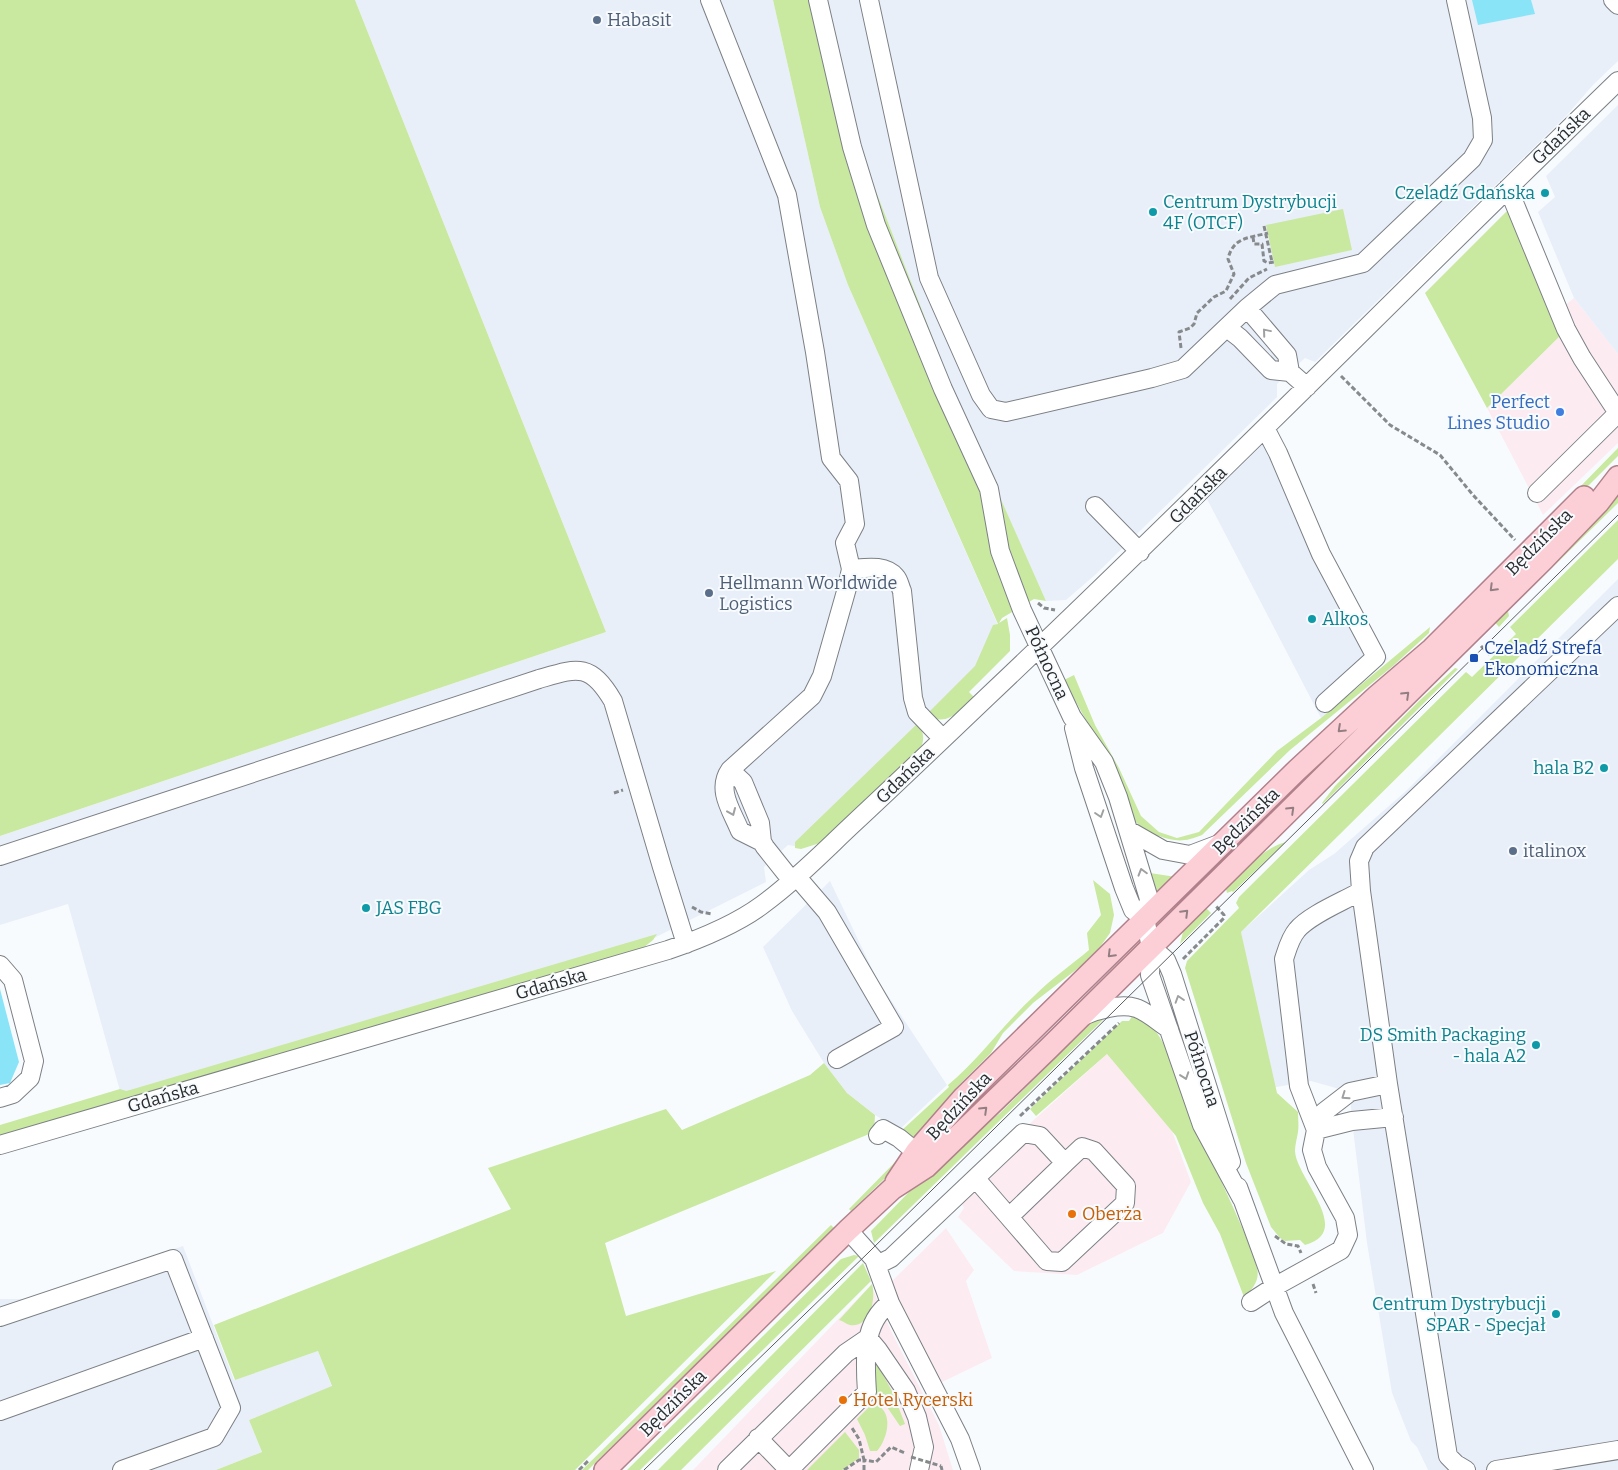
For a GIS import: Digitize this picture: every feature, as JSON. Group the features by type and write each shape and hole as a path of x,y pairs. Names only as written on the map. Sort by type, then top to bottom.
{"main road":[{"name":"Będzińska","path":"892,1189 916,1152 964,1097 1297,770 1377,696 1432,649 1587,494 1618,471"},
{"name":"Będzińska","path":"605,1470 848,1230 892,1189 926,1167 1151,948 1538,565 1598,503 1618,477"}],"street":[{"path":"710,0 787,195 815,352 831,458 849,481 855,524 845,543 851,569 822,676 812,696 730,770 743,782 760,822 762,842 794,879 827,912 894,1027 837,1058"},
{"name":"Północna","path":"818,0 852,148 876,226 943,389 989,489 1000,551 1028,608 1040,648 1072,717 1104,762 1118,797 1149,899 1145,919 1151,948 1150,975 1202,1125 1242,1198"},
{"path":"869,0 929,278 981,395 991,409 1006,412 1152,385 1183,368 1247,308 1275,285 1363,263 1472,159 1483,140 1482,118 1456,0"},
{"path":"1613,0 1618,5"},
{"name":"Gdańska","path":"0,1145 686,944 745,916 761,906 794,879 943,740 1140,552 1618,81"},
{"path":"1508,188 1566,329 1582,358 1618,413 1537,493"},
{"path":"1247,308 1286,355 1290,372 1307,387"},
{"path":"1227,328 1240,338 1271,370 1290,372"},
{"path":"1265,428 1278,453 1321,554 1376,657 1325,703"},
{"path":"1095,506 1140,552"},
{"path":"851,569 873,568 886,570 897,577 902,591 913,698 917,712 943,740"},
{"path":"1466,1470 1448,1456 1388,1084 1361,891 1360,861 1365,847 1618,606"},
{"path":"0,856 539,679 568,671 583,670 606,689 613,701 686,944"},
{"name":"Północna","path":"1072,717 1084,768 1124,888 1133,910 1145,919"},
{"path":"1128,830 1162,850 1190,854 1224,842"},
{"path":"1316,1130 1299,1086 1284,959 1296,930 1310,919 1361,891"},
{"name":"Północna","path":"1151,948 1166,960 1172,974 1242,1198 1274,1287 1290,1326 1364,1470"},
{"path":"0,964 13,980 34,1061 30,1078 13,1094 0,1098"},
{"path":"1078,1018 1097,1010 1118,1007 1136,1008 1169,1030"},
{"path":"1251,1302 1341,1250 1348,1235 1345,1218 1317,1167 1312,1150 1316,1130 1324,1112 1350,1092 1388,1084"},
{"path":"1316,1130 1352,1122 1394,1117"},
{"path":"878,1135 883,1129 899,1138 916,1152"},
{"path":"877,1265 891,1258 1023,1133 1040,1136 1065,1164"},
{"path":"976,1179 1047,1261 1062,1262 1125,1203 1126,1186 1094,1151 1082,1147 1009,1217"},
{"path":"848,1230 869,1252 877,1265 890,1303 960,1439 971,1470"},
{"path":"0,1317 174,1259 231,1408 214,1437 122,1470"},
{"path":"758,1438 789,1470 867,1392 865,1360 868,1338 880,1310 890,1303"},
{"path":"0,1411 204,1338"},
{"path":"727,1470 846,1353 868,1338"},
{"path":"868,1338 906,1392 917,1418 924,1447 915,1463"},
{"path":"1496,1470 1618,1450"}],"path":[{"path":"1252,237 1254,244 1262,244 1264,261 1273,262 1264,226"},
{"path":"1182,356 1179,332 1190,328 1194,324 1197,313 1214,297 1226,291 1234,274 1228,259 1229,254 1238,241 1267,233"},
{"path":"1224,306 1249,278 1275,267"},
{"path":"1330,365 1390,424 1440,455 1473,495 1528,552"},
{"path":"1019,1117 1136,1008"},
{"path":"849,1424 859,1439 864,1460 864,1470"},
{"path":"844,1470 859,1460 876,1462 891,1447 915,1463 942,1469"}],"shaded area":[{"path":"355,0 773,0 820,207 848,285 998,625 980,666 799,847 788,845 764,867 766,882 654,938 122,1098 68,904 0,925 0,836 606,632"},
{"path":"826,0 1618,0 1618,61 1593,85 1566,116 1315,362 1305,358 1277,384 1277,397 1095,575 1066,600 1046,601 956,399 865,163"},
{"path":"1618,105 1618,354 1574,298 1538,212 1555,197 1546,176"},
{"name":"Perfect Lines Studio","path":"1574,298 1618,354 1618,443 1543,515 1487,408 1562,334 1564,306"},
{"name":"Alkos","path":"1275,432 1325,546 1388,659 1321,718 1207,499"},
{"path":"1618,579 1618,1470 1428,1470 1417,1447 1411,1441 1392,1393 1367,1243 1350,1092 1311,1081 1271,1088 1241,932 1309,870 1334,854 1406,791"},
{"path":"830,881 877,979 947,1085 899,1130 875,1115 847,1093 824,1063 792,1011 763,947"},
{"path":"1107,1054 1172,1131 1191,1182 1163,1233 1077,1275 1014,1271 958,1217 964,1208 955,1191"},
{"path":"946,1228 974,1270 966,1281 992,1358 938,1384 891,1282"},
{"path":"183,1246 234,1380 318,1351 332,1387 249,1420 262,1452 216,1470 0,1470 0,1299 28,1299"},
{"name":"Hotel Rycerski","path":"871,1285 892,1333 939,1425 953,1470 693,1470"}],"green space":[{"path":"0,0 355,0 606,632 0,836"},
{"path":"773,0 826,0 865,163 956,398 1046,601 1034,599 1002,618 999,623 1007,618 1010,651 969,692 974,697 958,712 947,719 940,720 927,714 975,666 993,625 998,624 848,285 820,207"},
{"path":"1510,208 1562,334 1487,408 1425,293"},
{"path":"1343,209 1352,250 1275,267 1266,225"},
{"path":"1618,448 1618,456 1535,539 1532,536"},
{"path":"1618,495 1618,503 1508,611 1509,616 1499,627 1492,619"},
{"path":"1618,520 1618,559 1241,932 1277,1093 1298,1112 1295,1151 1298,1162 1324,1217 1325,1229 1319,1238 1305,1245 1300,1240 1285,1241 1271,1227 1246,1163 1185,968 1187,961 1239,908 1236,903 1239,897 1466,672 1472,677 1516,634 1510,627"},
{"path":"1430,627 1429,633 1393,666 1290,750 1202,835 1185,840 1159,836 1156,840 1142,829 1131,816 1099,744 1064,680 1074,675 1095,725 1119,768 1141,816 1159,832 1177,838 1199,832 1277,751 1321,718"},
{"path":"1455,668 1458,669 1323,804 1335,786 1419,701"},
{"path":"918,723 923,736 920,750 820,843 801,849 795,848 795,842"},
{"path":"1286,842 1233,892 1227,893 1226,889 1253,861 1269,849"},
{"path":"1150,873 1176,877 1163,890 1157,892"},
{"path":"1093,880 1110,894 1114,915 1110,933 1100,947 1081,966 1033,1003 1003,1033 991,1053 960,1084 913,1139 901,1131 949,1087 948,1085 1033,997 1089,950 1087,933 1101,915"},
{"path":"1203,905 1211,913 1180,944 1184,928"},
{"path":"657,934 643,948 0,1137 0,1125 120,1089 130,1090"},
{"path":"1108,1015 874,1243 871,1231 912,1189 952,1151 1000,1113 1091,1023 1100,1016"},
{"path":"1133,1015 1152,1027 1164,1045 1176,1069 1200,1134 1244,1232 1258,1272 1255,1284 1244,1297 1220,1234 1203,1203 1176,1136 1107,1054 1036,1116 1030,1109 1122,1021 1129,1021"},
{"path":"824,1063 847,1093 875,1115 874,1132 605,1243 626,1316 776,1271 575,1470 216,1470 262,1452 249,1420 332,1386 318,1351 235,1380 214,1325 511,1209 488,1168 666,1109 682,1130 810,1075"},
{"path":"901,1156 904,1160 851,1211 849,1209"},
{"path":"831,1225 834,1228 588,1470 582,1470"},
{"path":"854,1255 859,1256 640,1470 627,1470 841,1259"},
{"path":"863,1263 871,1281 681,1470 658,1470"},
{"path":"872,1284 872,1304 863,1322 857,1325 850,1325 839,1320"},
{"path":"875,1360 893,1393 905,1424 900,1426 887,1407 874,1400"},
{"path":"871,1405 879,1406 884,1410 887,1422 886,1435 877,1451 870,1451 857,1419"},
{"path":"845,1432 859,1450 859,1458 842,1470 807,1470"}],"water":[{"path":"1472,0 1531,0 1535,14 1478,25"},
{"path":"0,989 19,1062 10,1083 0,1085"}],"tram line":[{"path":"644,1470 869,1252 1618,515"}],"place":[{"name":"Habasit","path":"597,20"},
{"name":"Czeladź Gdańska","path":"1545,193"},
{"name":"Centrum Dystrybucji 4F (OTCF)","path":"1153,212"},
{"name":"Perfect Lines Studio","path":"1560,412"},
{"name":"Hellmann Worldwide Logistics","path":"709,593"},
{"name":"Alkos","path":"1312,619"},
{"name":"Czeladź Strefa Ekonomiczna","path":"1474,658"},
{"name":"hala B2","path":"1604,768"},
{"name":"italinox","path":"1513,851"},
{"name":"JAS FBG","path":"366,908"},
{"name":"DS Smith Packaging - hala A2","path":"1536,1045"},
{"name":"Oberża","path":"1072,1214"},
{"name":"Centrum Dystrybucji SPAR - Specjał","path":"1556,1314"},
{"name":"Hotel Rycerski","path":"843,1400"}]}
